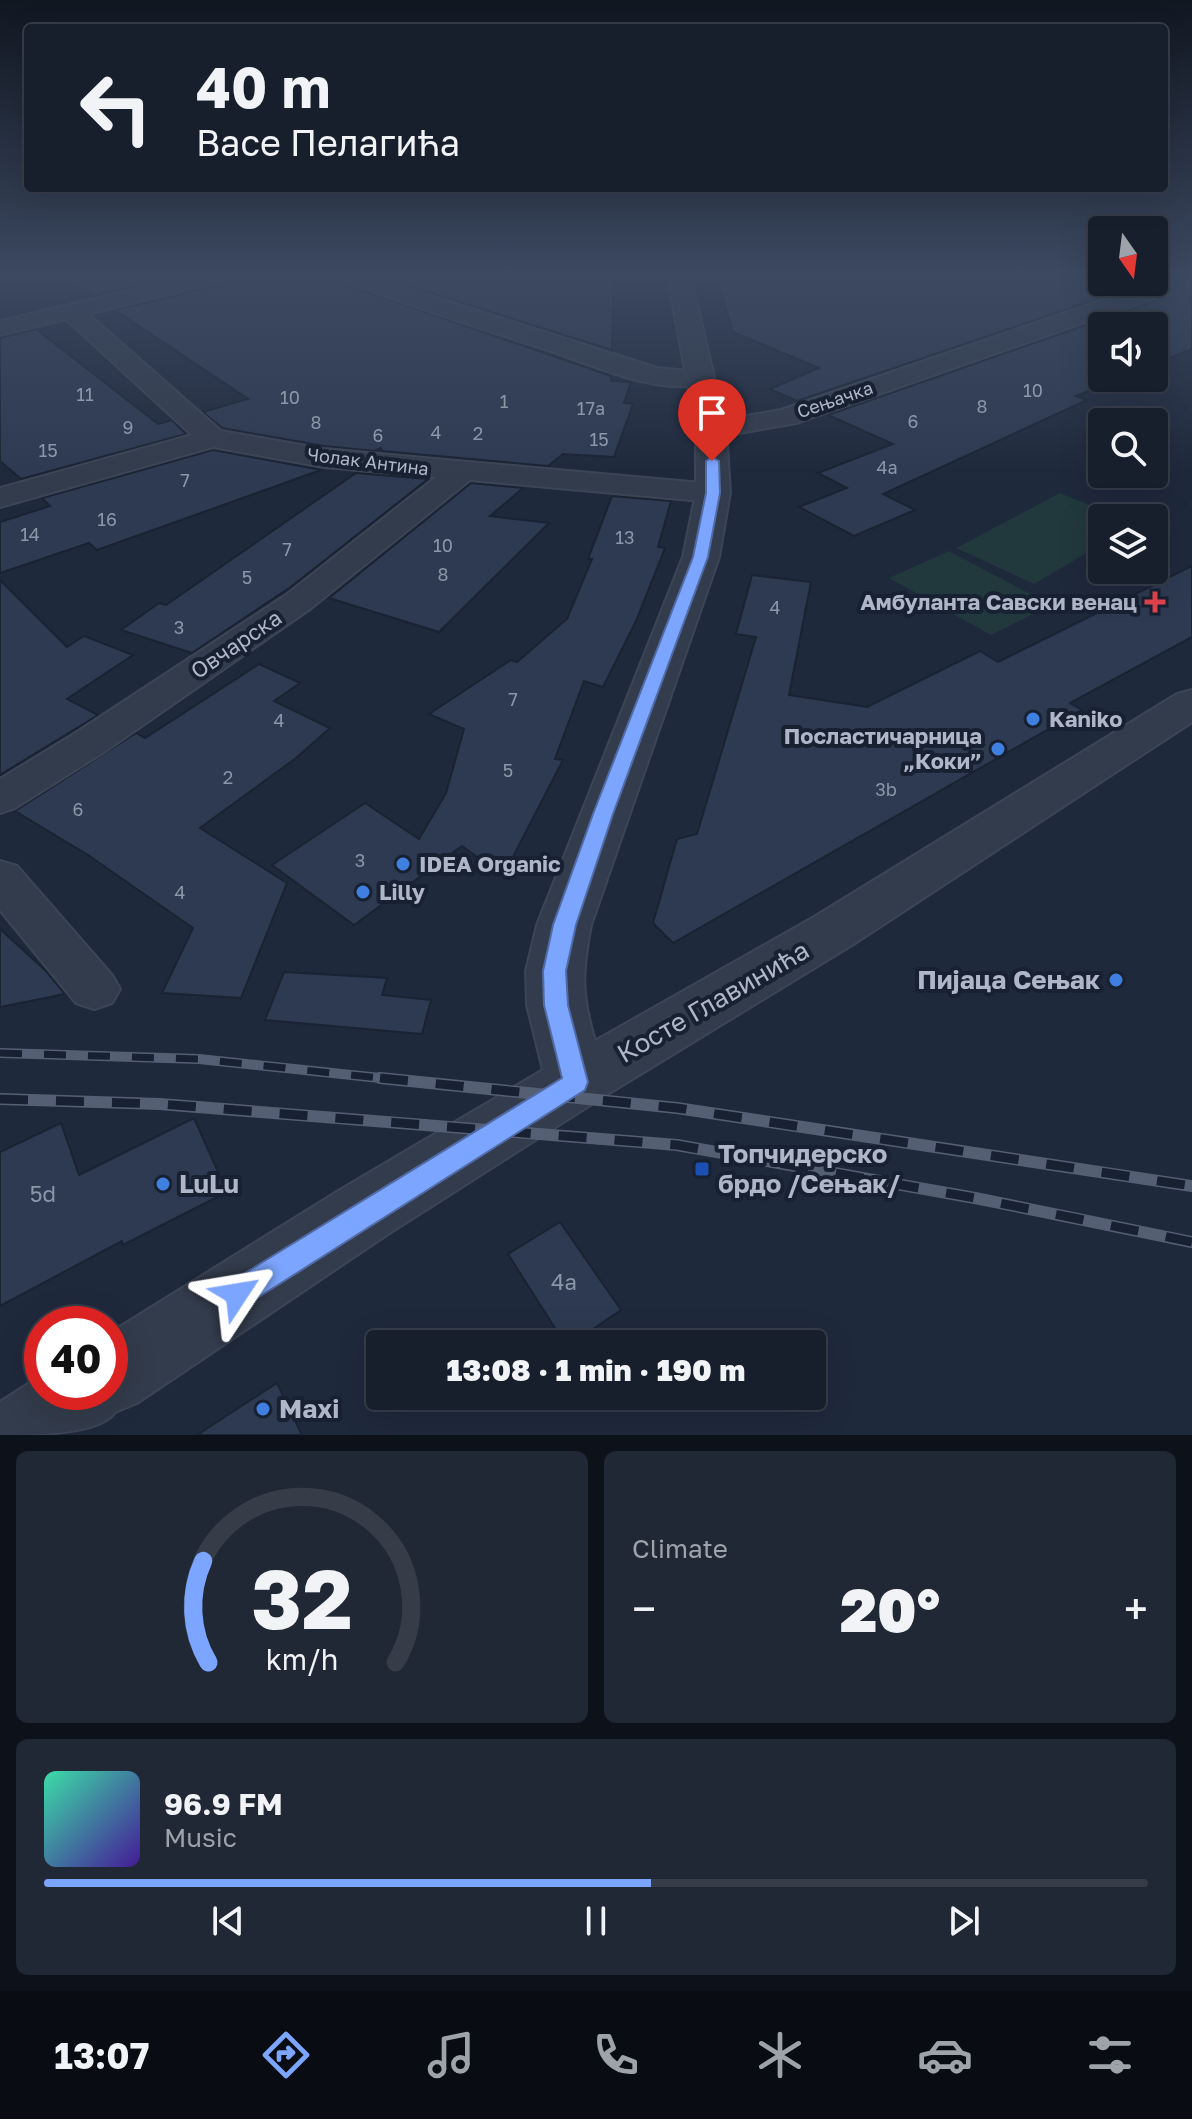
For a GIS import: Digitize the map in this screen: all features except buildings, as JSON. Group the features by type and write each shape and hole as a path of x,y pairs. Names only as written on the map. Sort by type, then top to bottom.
{"street":[{"path":"103,340 212,438"},
{"path":"541,340 655,376 700,378"},
{"path":"576,1082 556,1005 554,971 564,925 701,557 713,493 711,430 692,340"},
{"name":"Сењачка","path":"711,430 786,417 1004,340"},
{"path":"0,498 212,438"},
{"name":"Чолак Антина","path":"212,438 324,458 460,473 713,493"},
{"name":"Овчарска","path":"0,798 89,743 298,602 460,473"},
{"name":"Косте Главинића","path":"128,1364 364,1212 576,1082 833,931 1192,703"},
{"path":"0,878 94,989"},
{"path":"18,1435 57,1410"}],"green space":[{"path":"1060,493 1088,504 1088,552 1034,584 956,548"},
{"path":"949,551 1051,605 991,635 889,578"}],"railway":[{"path":"0,1053 199,1059 399,1080"},
{"path":"380,1078 677,1108 1192,1186"},
{"path":"0,1099 160,1104 677,1145 975,1198 1192,1242"}],"place":[{"name":"Амбуланта Савски венац","path":"1155,602"},
{"name":"Kaniko","path":"1033,719"},
{"name":"Посластичарница „Коки”","path":"998,749"},
{"name":"IDEA Organic","path":"403,864"},
{"name":"Lilly","path":"363,892"},
{"name":"Пијаца Сењак","path":"1116,980"},
{"name":"Топчидерско брдо /Сењак/","path":"702,1169"},
{"name":"LuLu","path":"163,1184"},
{"name":"Maxi","path":"263,1409"}],"route":[{"path":"237,1294 576,1082 556,1005 554,971 564,925 701,557 713,493 712,461"}]}
